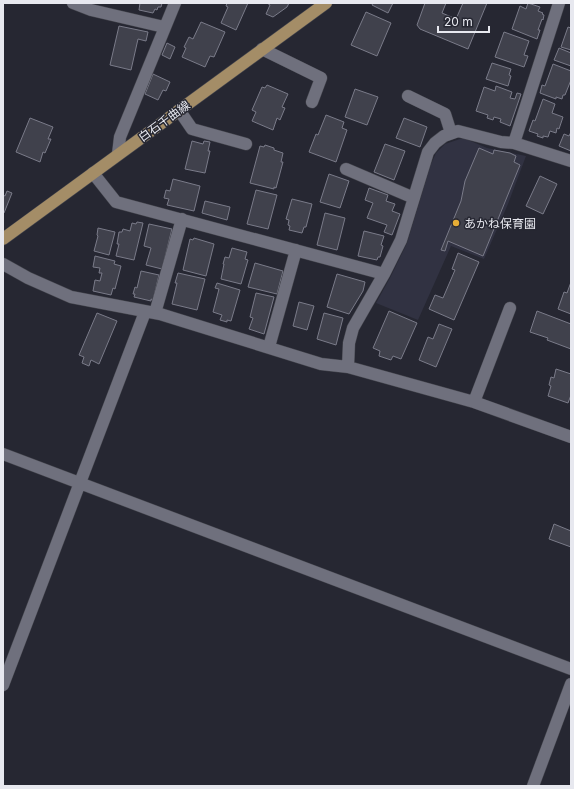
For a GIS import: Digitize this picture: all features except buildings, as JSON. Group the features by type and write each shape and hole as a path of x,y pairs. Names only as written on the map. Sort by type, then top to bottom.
{"main road":[{"name":"白石千曲線","path":"3,239 326,3"}],"street":[{"path":"73,3 91,10 164,27"},
{"path":"118,154 120,137 174,3"},
{"path":"514,143 559,3"},
{"path":"262,49 321,78 312,102"},
{"path":"408,96 445,114 451,133"},
{"path":"178,110 192,129 246,144"},
{"path":"348,367 349,343 353,328 384,274 401,240 428,152 435,143 444,136 458,131 500,142 514,143 571,161"},
{"path":"346,170 414,198"},
{"path":"93,173 116,202 384,274"},
{"path":"3,685 80,483 150,312 182,219"},
{"path":"269,347 296,250"},
{"path":"3,264 28,278 71,298 160,314 321,364 348,367 474,402 571,437"},
{"path":"474,402 510,308"},
{"path":"3,454 571,669"},
{"path":"533,786 571,684"}],"shaded area":[{"name":"あかね保育園","path":"460,139 466,139 487,148 526,156 508,204 484,259 451,246 418,320 376,303 407,243 431,164 436,153 445,144"}],"place":[{"name":"あかね保育園","path":"456,223"}]}
